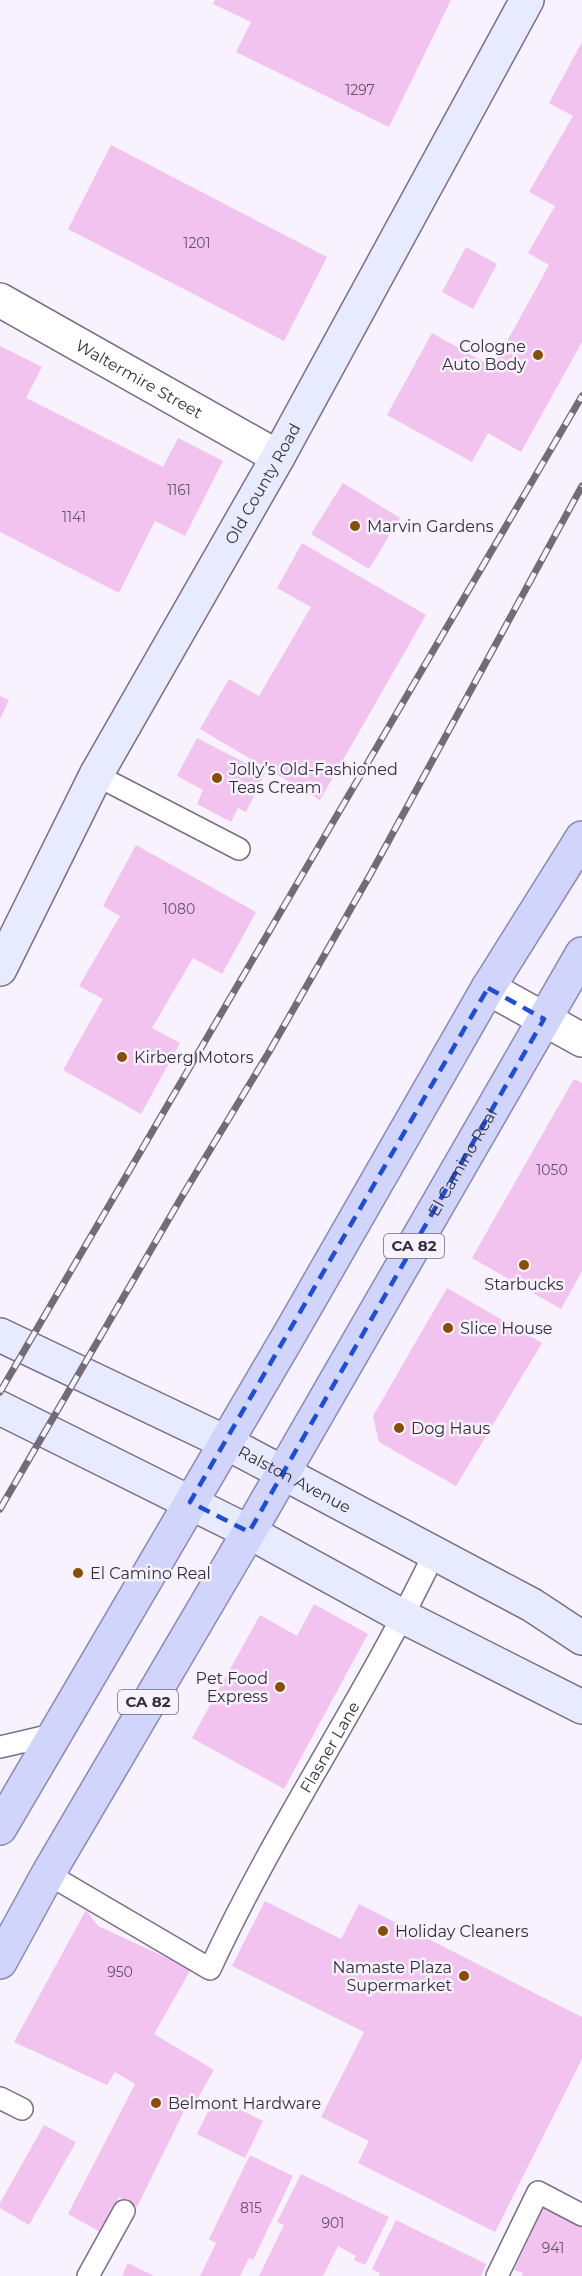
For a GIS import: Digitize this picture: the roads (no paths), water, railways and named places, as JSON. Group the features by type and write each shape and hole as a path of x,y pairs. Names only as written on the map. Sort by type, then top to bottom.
{"main road":[{"name":"Old County Road","path":"0,969 96,775 278,457 527,0"},
{"path":"0,1828 292,1330 488,988 582,838"},
{"name":"El Camino Real","path":"0,1962 48,1874 249,1532 582,954"},
{"name":"Ralston Avenue","path":"0,1335 283,1472 532,1605 582,1638"},
{"path":"0,1408 249,1532 404,1617 582,1707"}],"street":[{"name":"Waltermire Street","path":"0,300 278,457"},
{"path":"488,988 582,1040"}],"lane":[{"path":"96,775 239,849"},
{"name":"Flasner Lane","path":"48,1874 210,1969 352,1705 404,1617 434,1554"},
{"path":"0,1747 56,1734"},
{"path":"0,2098 22,2109"},
{"path":"497,2276 538,2192 582,2215"},
{"path":"88,2276 124,2211"}],"railway":[{"path":"0,1392 582,396"},
{"path":"0,1509 269,1052 370,875 582,486"}],"place":[{"name":"Cologne Auto Body","path":"538,355"},
{"name":"Marvin Gardens","path":"355,526"},
{"name":"Jolly’s Old-Fashioned Teas Cream","path":"217,778"},
{"name":"Kirberg Motors","path":"122,1057"},
{"name":"Starbucks","path":"524,1265"},
{"name":"Slice House","path":"448,1328"},
{"name":"Dog Haus","path":"399,1428"},
{"name":"El Camino Real","path":"78,1573"},
{"name":"Pet Food Express","path":"280,1687"},
{"name":"Holiday Cleaners","path":"383,1931"},
{"name":"Namaste Plaza Supermarket","path":"464,1976"},
{"name":"Belmont Hardware","path":"156,2103"}]}
